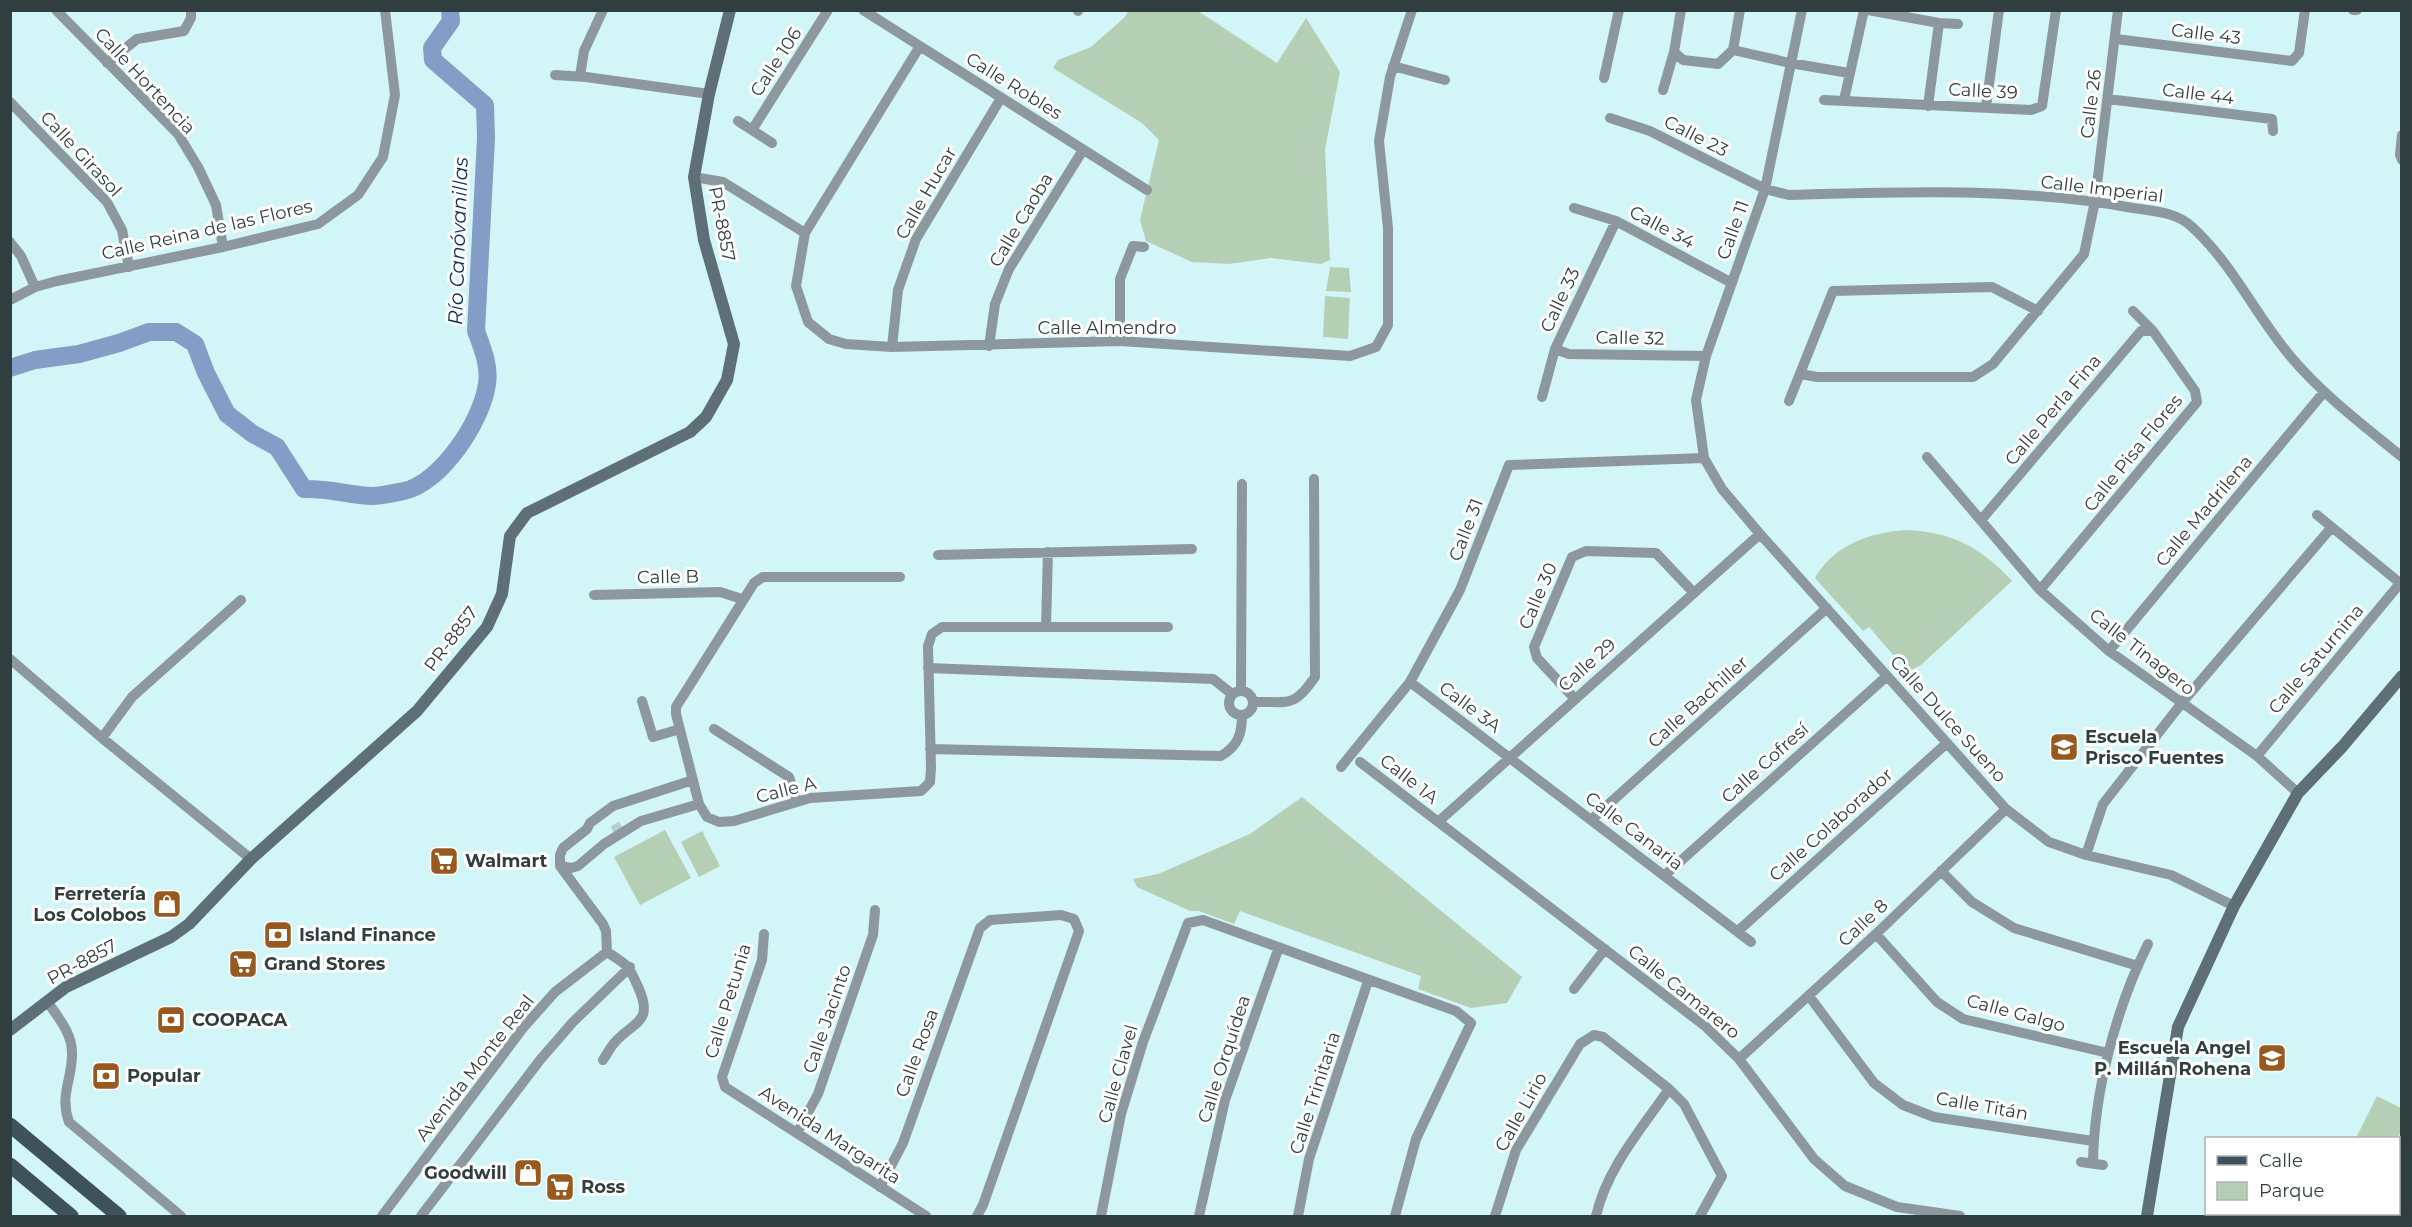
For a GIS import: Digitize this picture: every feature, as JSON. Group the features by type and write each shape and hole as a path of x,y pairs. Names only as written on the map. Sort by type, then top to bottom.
{"main road":[{"path":"10,1125 119,1216"},
{"path":"10,1165 71,1216"}],"street":[{"name":"Calle Hortencia","path":"56,10 178,134 198,167 216,205 223,247"},
{"path":"107,63 137,39 184,31 191,18 191,10"},
{"name":"Calle Reina de las Flores","path":"10,300 35,287 223,247 318,224 358,195 383,157 395,95 385,10"},
{"path":"580,76 584,51 603,10"},
{"name":"PR-8857","path":"10,1030 66,987 171,938 189,924 250,859 417,711 487,627 502,594 510,536 527,513 690,432 706,417 727,380 734,344 704,240 694,177 709,94 730,10"},
{"name":"Calle 106","path":"752,130 828,10"},
{"name":"Calle Robles","path":"863,10 1147,190"},
{"name":"Calle Almendro","path":"920,46 806,233 796,286 808,322 829,339 846,344 892,347 1120,341 1350,356 1376,347 1388,325 1388,228 1379,141 1393,66 1412,10"},
{"path":"1604,78 1618,10"},
{"path":"1663,90 1674,52 1681,10"},
{"path":"1674,52 1683,60 1718,64 1733,50 1740,10"},
{"name":"Calle 11","path":"1704,458 1696,400 1706,356 1765,189 1802,10"},
{"path":"1844,100 1866,10 1939,23 1958,24"},
{"path":"1986,107 1999,10"},
{"name":"Calle 39","path":"1824,100 2031,110 2042,106 2056,10"},
{"name":"Calle 26","path":"1801,374 1817,377 1972,377 1993,364 2084,254 2095,201 2118,10"},
{"name":"Calle 43","path":"2116,39 2292,61 2299,53 2305,10"},
{"path":"1928,106 1939,23"},
{"path":"1733,50 1849,73"},
{"path":"1393,66 1445,80"},
{"path":"555,75 580,76 709,94"},
{"name":"Calle Hucar","path":"892,347 898,290 915,239 1001,98"},
{"name":"Calle 44","path":"2108,99 2272,119 2273,131"},
{"name":"Calle Girasol","path":"10,102 107,202 122,230 129,267"},
{"name":"Calle 23","path":"1610,118 1650,130 1765,189"},
{"path":"738,121 772,143"},
{"path":"2402,135 2400,156 2402,160"},
{"name":"Calle Caoba","path":"989,346 996,304 1009,269 1083,150"},
{"path":"694,177 723,182 806,233"},
{"name":"Calle Imperial","path":"1765,189 1789,195 1951,191 2095,201 2170,214 2190,225 2221,257 2290,356 2324,392 2402,457"},
{"name":"Calle 34","path":"1574,208 1616,221 1732,283"},
{"name":"Calle 33","path":"1542,397 1555,349 1616,221"},
{"path":"10,242 21,256 35,287"},
{"path":"1120,341 1120,279 1133,246 1144,247"},
{"path":"1789,401 1801,374 1801,366 1833,291 1992,287 2038,311"},
{"name":"Calle Pisa Flores","path":"2040,590 2197,402 2196,391 2153,331 2133,311"},
{"name":"Calle Perla Fina","path":"1982,519 2141,331 2153,331"},
{"name":"Calle 32","path":"1555,349 1569,354 1706,356"},
{"name":"Calle Madrilena","path":"2109,651 2324,392"},
{"name":"Calle Tinagero","path":"1927,457 2040,590 2109,651 2257,756 2298,793"},
{"name":"Calle Dulce Sueno","path":"1704,458 1722,489 1760,534 2006,809 2049,842 2086,855 2171,875 2234,906"},
{"name":"Calle 31","path":"1341,767 1410,682 1460,590 1509,465 1704,458"},
{"path":"1253,702 1298,699 1315,677 1314,479"},
{"path":"928,668 1213,679 1237,692 1249,694 1253,702 1250,711 1242,715 1237,714 1230,708 1229,703 1237,692 1242,484"},
{"path":"2317,515 2401,582"},
{"path":"2086,855 2103,804 2181,704 2331,528"},
{"name":"Calle 29","path":"1438,822 1760,534"},
{"path":"938,555 1192,549"},
{"name":"Calle 30","path":"1575,699 1537,658 1534,647 1572,557 1586,551 1656,554 1693,592"},
{"path":"1046,627 1048,552"},
{"path":"626,823 641,821 699,804 676,706 754,583 763,577 900,577"},
{"name":"Calle Saturnina","path":"2257,756 2401,582"},
{"name":"Calle B","path":"594,595 720,592 742,599"},
{"path":"102,738 132,697 241,600"},
{"name":"Calle Bachiller","path":"1591,820 1827,608"},
{"name":"Calle A","path":"699,804 707,817 719,822 734,821 810,798 921,791 930,782 928,646 932,634 942,627 1168,627"},
{"path":"10,659 250,859"},
{"name":"Calle Cofresí","path":"1665,875 1887,676"},
{"path":"2147,1216 2178,1027 2234,906 2298,793 2402,676"},
{"name":"Calle 3A","path":"1410,682 1510,758"},
{"path":"642,701 653,737 680,729"},
{"path":"930,749 1221,756 1237,745 1242,715"},
{"path":"714,729 789,777 797,802"},
{"name":"Calle Colaborador","path":"1738,931 1947,743"},
{"name":"Calle Canaria","path":"1510,758 1751,942"},
{"name":"Calle 1A","path":"1360,762 1438,822"},
{"path":"603,1060 615,1041 636,1025 645,1013 644,1000 630,967 607,952 606,931 603,924 560,866 560,855 563,848 587,829 590,823 613,806 693,780"},
{"name":"Calle 8","path":"1739,1059 1876,934 2006,809"},
{"path":"560,866 571,868 578,866 606,843 641,821"},
{"name":"Calle Camarero","path":"1438,822 1705,1026 1739,1059 1814,1160 1845,1186 1897,1207 1956,1216"},
{"path":"606,843 607,836 613,831"},
{"path":"1941,872 1972,902 2014,928 2138,966"},
{"name":"Calle Jacinto","path":"797,1133 818,1094 870,946 875,910"},
{"name":"Calle Rosa","path":"880,1187 903,1143 980,928 990,920 1061,915 1074,919 1079,931 983,1205 977,1216"},
{"name":"Calle Clavel","path":"1101,1216 1121,1114 1143,1042 1188,923 1203,920 1279,947"},
{"name":"Calle Petunia","path":"722,1077 762,960 764,934"},
{"name":"Calle Galgo","path":"1876,934 1937,1002 1963,1019 2109,1053"},
{"path":"2092,1163 2093,1141 2109,1053 2138,966 2148,944"},
{"path":"1279,947 1456,1011 1471,1023 1416,1139 1395,1216"},
{"name":"Calle Orquídea","path":"1199,1216 1225,1100 1279,947"},
{"path":"1574,989 1605,949"},
{"name":"Avenida Monte Real","path":"382,1216 523,1028 555,992 607,952"},
{"path":"421,1216 540,1060 573,1022 630,967"},
{"name":"Calle Trinitaria","path":"1298,1216 1310,1159 1368,981"},
{"name":"Calle Titán","path":"1809,996 1874,1083 1903,1105 1934,1117 2093,1141"},
{"path":"47,1001 69,1037 72,1052 64,1106 69,1122 181,1216"},
{"name":"Calle Lirio","path":"1495,1216 1516,1150 1580,1044 1594,1035 1603,1037 1669,1089"},
{"name":"Avenida Margarita","path":"722,1077 725,1087 926,1216"},
{"path":"1596,1216 1599,1201 1617,1165 1669,1089 1684,1104 1722,1176 1700,1216"}],"green space":[{"path":"1128,11 1198,11 1277,63 1306,18 1340,72 1325,149 1330,260 1321,264 1271,258 1229,264 1192,262 1146,241 1140,220 1159,140 1142,123 1053,68 1058,60 1091,47 1125,17"},
{"path":"1330,267 1349,268 1351,292 1326,291"},
{"path":"1325,296 1350,298 1348,339 1323,337"},
{"path":"1905,530 1937,534 1977,550 2012,581 1921,665 1912,670 1902,665 1869,627 1863,631 1815,578 1832,557 1842,549 1878,534"},
{"path":"1302,797 1522,977 1507,1003 1471,1008 1418,989 1421,976 1240,911 1234,924 1199,911 1190,911 1137,887 1133,879 1158,874 1250,834"},
{"path":"665,830 691,878 640,905 614,857"},
{"path":"702,831 720,866 699,877 681,842"},
{"path":"2377,1096 2401,1108 2401,1130 2398,1137 2356,1137"}],"waterway":[{"name":"Río Canóvanillas","path":"10,368 35,360 79,354 149,332 176,332 195,344 206,373 227,414 253,434 277,447 304,489 380,496 418,486 432,476 445,463 468,432 484,399 488,377 485,357 476,331 486,138 485,105 433,60 432,48 451,21 450,10"}],"tunnel":[{"path":"613,831 626,823"}],"place":[{"name":"Escuela Prisco Fuentes","path":"2064,747"},
{"name":"Walmart","path":"444,861"},
{"name":"Ferretería Los Colobos","path":"167,904"},
{"name":"Island Finance","path":"278,935"},
{"name":"Grand Stores","path":"243,964"},
{"name":"COOPACA","path":"171,1020"},
{"name":"Escuela Angel P. Millán Rohena","path":"2272,1058"},
{"name":"Popular","path":"106,1076"},
{"name":"Goodwill","path":"528,1173"},
{"name":"Ross","path":"560,1187"}]}
